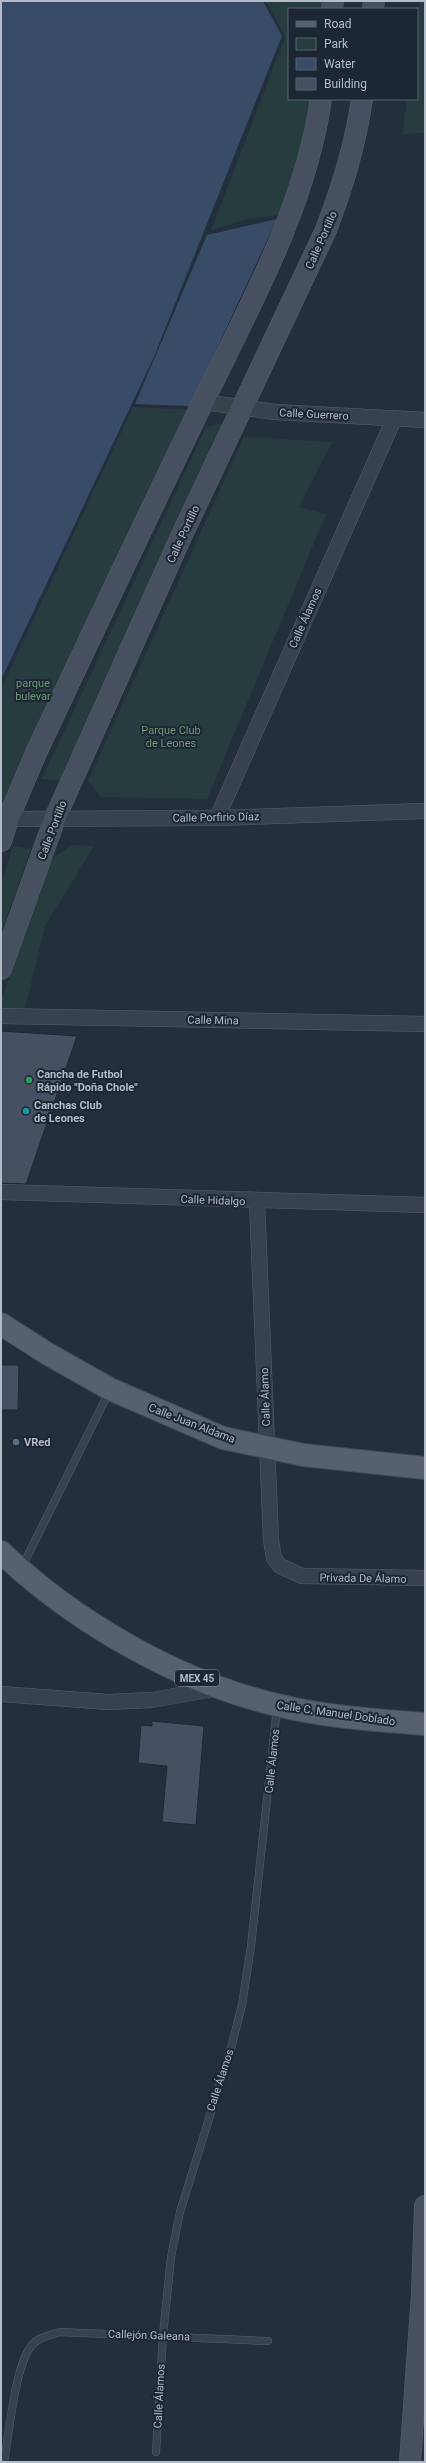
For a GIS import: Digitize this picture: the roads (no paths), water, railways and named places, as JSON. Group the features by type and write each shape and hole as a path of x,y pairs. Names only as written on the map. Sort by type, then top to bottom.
{"main road":[{"name":"Calle Juan Aldama","path":"1,1324 48,1354 110,1389 224,1438 267,1448 348,1461 425,1468"},
{"name":"Calle C. Manuel Doblado","path":"1,1552 20,1571 50,1595 118,1638 184,1673 278,1706 358,1718 425,1724"}],"street":[{"path":"1,841 8,819 36,753 253,300 294,205 310,152 321,100"},
{"name":"Calle Portillo","path":"1,968 55,818 180,539 243,409 326,230 345,182 357,135 362,100"},
{"name":"Calle Guerrero","path":"203,402 243,409 425,420"},
{"name":"Calle Álamos","path":"217,818 394,419"},
{"name":"Calle Porfirio Díaz","path":"8,819 217,818 425,812"},
{"name":"Calle Mina","path":"1,1016 425,1024"},
{"name":"Calle Hidalgo","path":"1,1192 257,1202 425,1205"},
{"name":"Calle Álamo","path":"257,1202 271,1540 274,1558 280,1566 302,1576"},
{"name":"Privada De Álamo","path":"302,1576 425,1578"},
{"path":"1,1694 108,1702 152,1700 222,1687"},
{"path":"410,2462 423,2293 425,2206"}],"lane":[{"path":"20,1571 110,1389"},
{"name":"Calle Álamos","path":"156,2452 163,2335 171,2257 180,2212 231,2048 242,2005 251,1946 278,1706"},
{"name":"Callejón Galeana","path":"4,2462 18,2381 24,2361 32,2345 43,2337 60,2332 163,2335 268,2341"}],"water":[{"path":"1,1 263,1 282,36 153,359 1,680"},
{"path":"277,219 190,406 135,404 207,235"}],"place":[{"name":"Cancha de Futbol Rápido \"Doña Chole\"","path":"29,1080"},
{"name":"Canchas Club de Leones","path":"26,1111"},
{"name":"VRed","path":"16,1442"}],"park label":[{"name":"parque bulevar","path":"33,689"},
{"name":"Parque Club de Leones","path":"171,736"}]}
